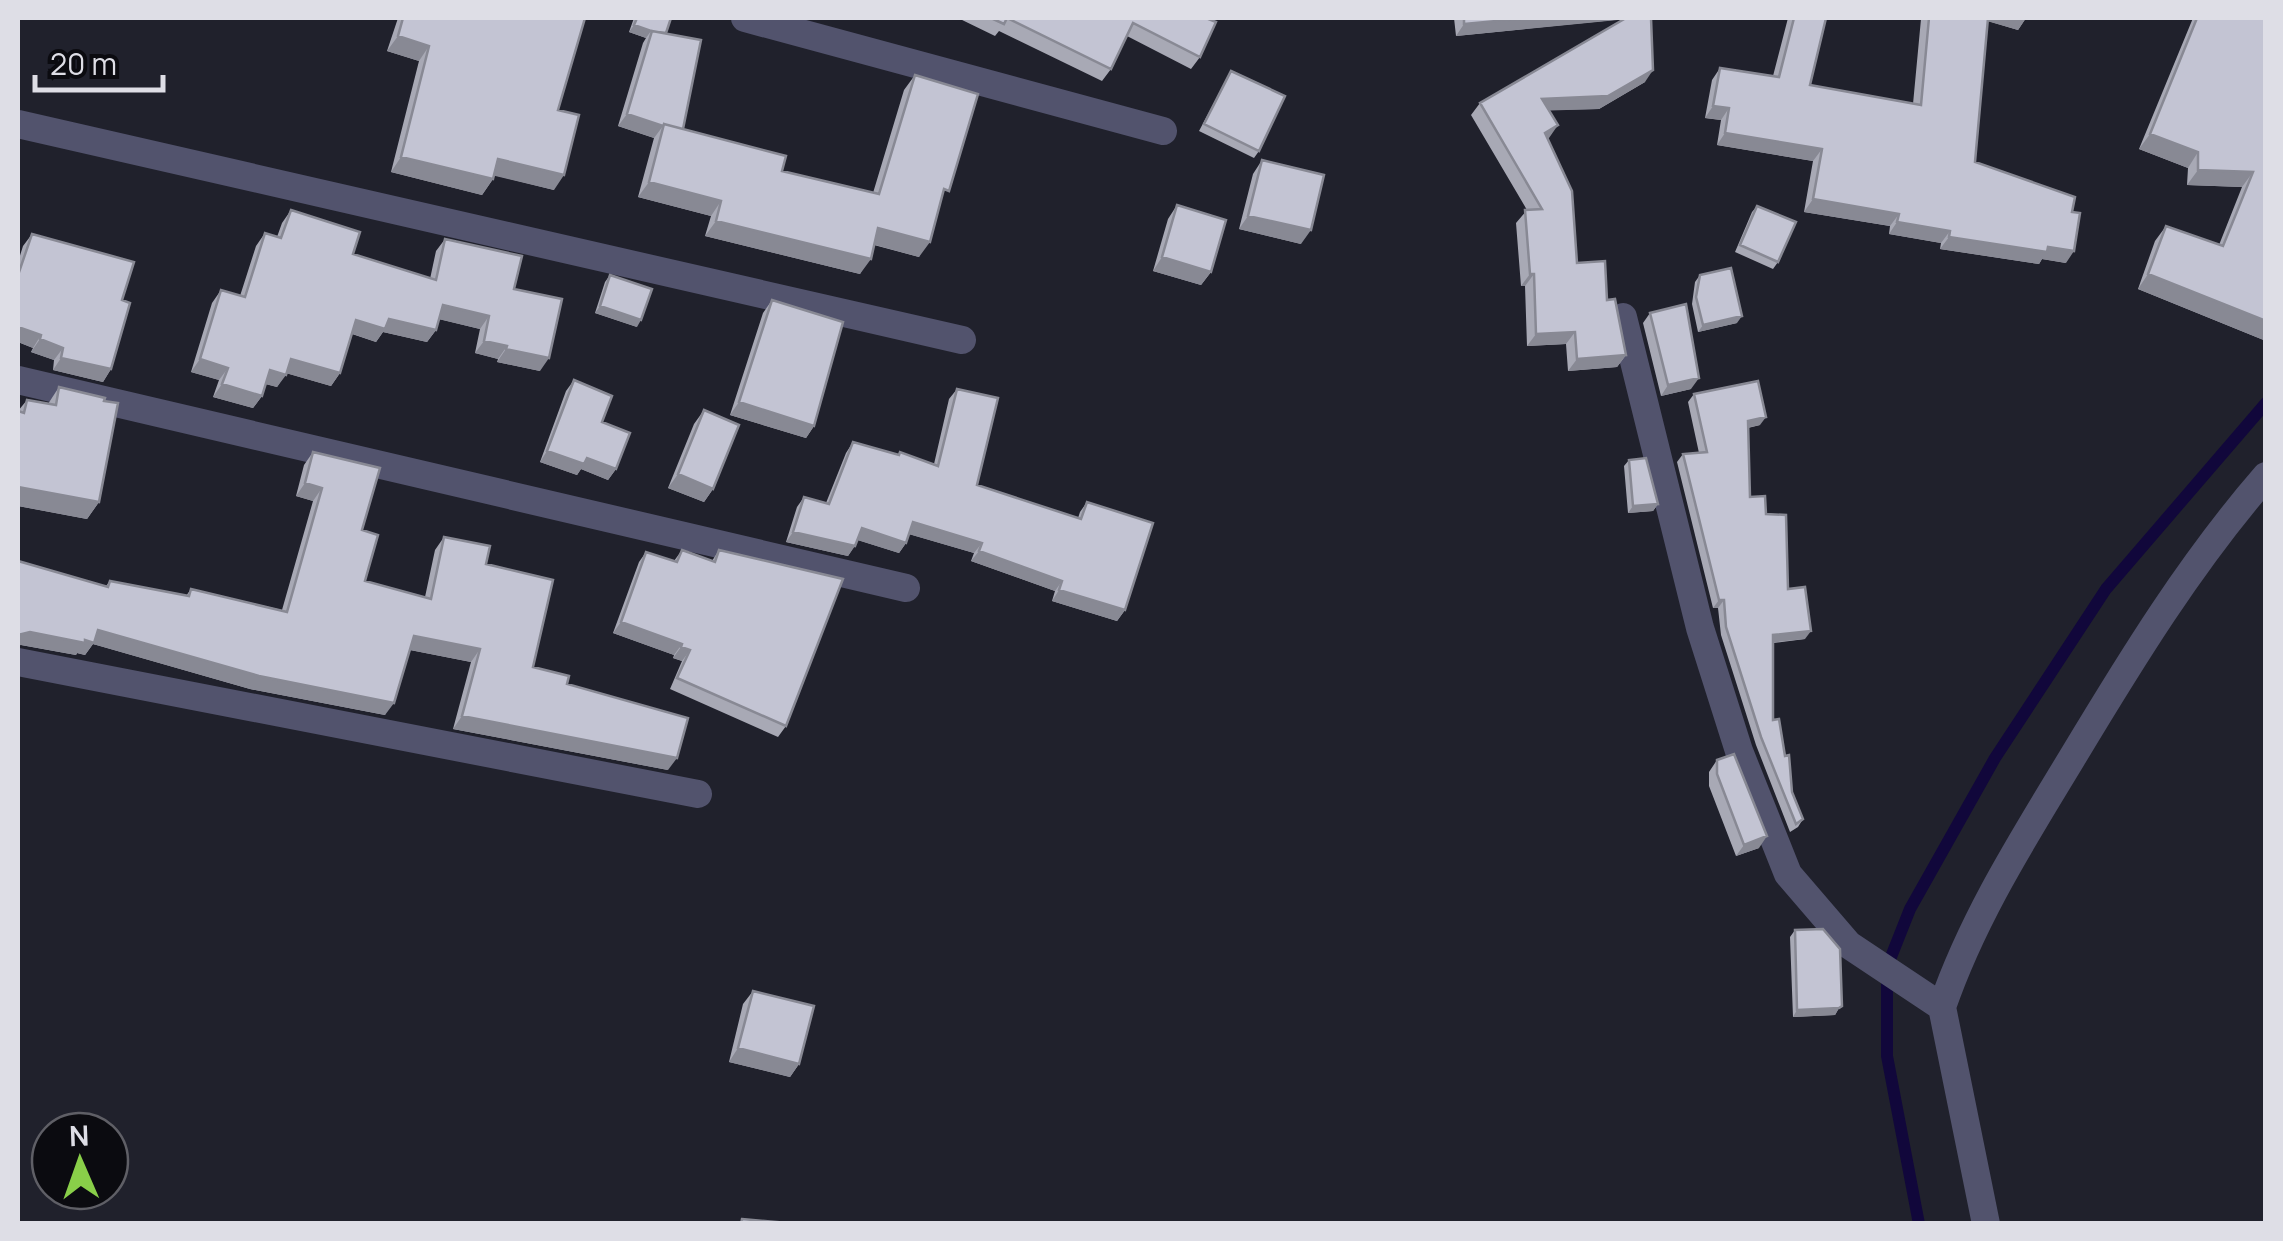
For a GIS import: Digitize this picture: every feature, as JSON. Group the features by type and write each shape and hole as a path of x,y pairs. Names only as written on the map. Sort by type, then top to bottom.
{"street":[{"path":"745,18 1163,131"},
{"path":"18,115 31,127 962,340"},
{"path":"1623,317 1700,628 1738,751 1788,874 1849,945 1942,1007"},
{"path":"18,380 906,588"},
{"path":"1986,1224 1942,1007 1990,893 2132,658 2238,507 2266,476"},
{"path":"18,662 698,794"}],"building":[{"path":"403,18 585,18 558,110 579,115 564,175 498,159 493,179 401,157 429,46 398,36"},
{"path":"637,18 671,18 666,33 634,25"},
{"path":"1007,18 1206,18 1216,22 1200,57 1133,23 1111,69"},
{"path":"1464,18 1529,18 1464,24"},
{"path":"1626,18 1651,18 1653,70 1608,96 1542,99 1558,125 1545,133 1572,191 1577,263 1605,261 1607,300 1615,299 1626,355 1577,359 1575,332 1536,334 1534,274 1530,274 1525,210 1542,209 1480,103"},
{"path":"1794,18 1826,18 1810,85 1921,105 1929,18 1988,18 1975,162 2075,197 2072,212 2080,213 2074,251 2048,247 2047,252 1949,237 1950,231 1897,222 1899,214 1813,199 1822,149 1725,133 1729,108 1713,106 1720,68 1779,77"},
{"path":"2197,18 2266,18 2266,321 2148,274 2166,226 2223,246 2253,172 2198,170 2198,152 2150,134"},
{"path":"652,31 701,40 683,129 627,114"},
{"path":"1231,71 1285,96 1259,151 1204,124"},
{"path":"915,75 978,94 949,191 944,189 930,242 878,228 871,259 716,221 721,201 649,182 664,124 786,156 782,171 879,194"},
{"path":"1262,160 1324,175 1311,230 1248,216"},
{"path":"1177,205 1226,220 1211,272 1162,257"},
{"path":"1757,206 1796,222 1778,262 1740,245"},
{"path":"291,210 360,232 353,254 436,280 445,239 522,256 514,289 562,299 549,358 484,341 489,316 443,305 436,330 389,319 385,329 356,320 340,373 291,359 286,375 270,370 262,396 222,384 228,368 200,359 221,290 245,297 265,233 281,238"},
{"path":"32,234 134,262 122,300 130,303 111,369 61,358 63,348 18,327 18,275"},
{"path":"1731,268 1742,316 1703,325 1696,297 1700,275"},
{"path":"610,275 652,289 641,320 600,306"},
{"path":"772,300 843,322 814,426 739,402"},
{"path":"1686,304 1699,378 1668,385 1650,313"},
{"path":"574,380 612,396 602,422 630,433 616,469 587,458 584,464 547,451"},
{"path":"1758,381 1766,417 1748,421 1750,497 1765,496 1766,514 1786,515 1788,589 1805,587 1811,631 1773,635 1773,720 1779,719 1785,756 1789,755 1792,792 1803,819 1796,824 1761,737 1726,627 1724,600 1719,600 1683,454 1707,452 1694,394"},
{"path":"59,387 118,403 99,502 18,487 18,411 24,413 27,400 56,405"},
{"path":"957,389 998,398 977,485 1081,519 1087,502 1153,523 1125,610 1059,590 1062,581 979,551 982,543 913,522 906,543 862,528 855,546 793,532 804,497 829,504 853,442 899,455 900,452 938,466"},
{"path":"704,410 739,425 713,489 678,474"},
{"path":"313,452 380,468 362,530 378,535 365,581 431,599 444,537 490,546 486,564 553,580 533,667 569,676 567,684 688,718 677,758 462,716 480,649 414,636 394,703 259,676 98,630 94,643 30,632 18,635 18,561 108,587 110,581 189,596 191,589 287,612 322,488 305,483"},
{"path":"1646,458 1658,504 1633,506 1629,460"},
{"path":"682,550 715,562 719,550 843,579 786,726 677,678 690,650 621,622 646,552 677,562"},
{"path":"1734,754 1767,836 1744,845 1717,774 1717,760"},
{"path":"1823,929 1840,949 1842,1006 1797,1010 1795,930"},
{"path":"753,991 814,1006 799,1064 738,1048"},
{"path":"742,1219 800,1224 741,1224"}],"waterway":[{"path":"1919,1224 1887,1056 1887,967 1910,909 1995,758 2106,589 2266,403"}]}
